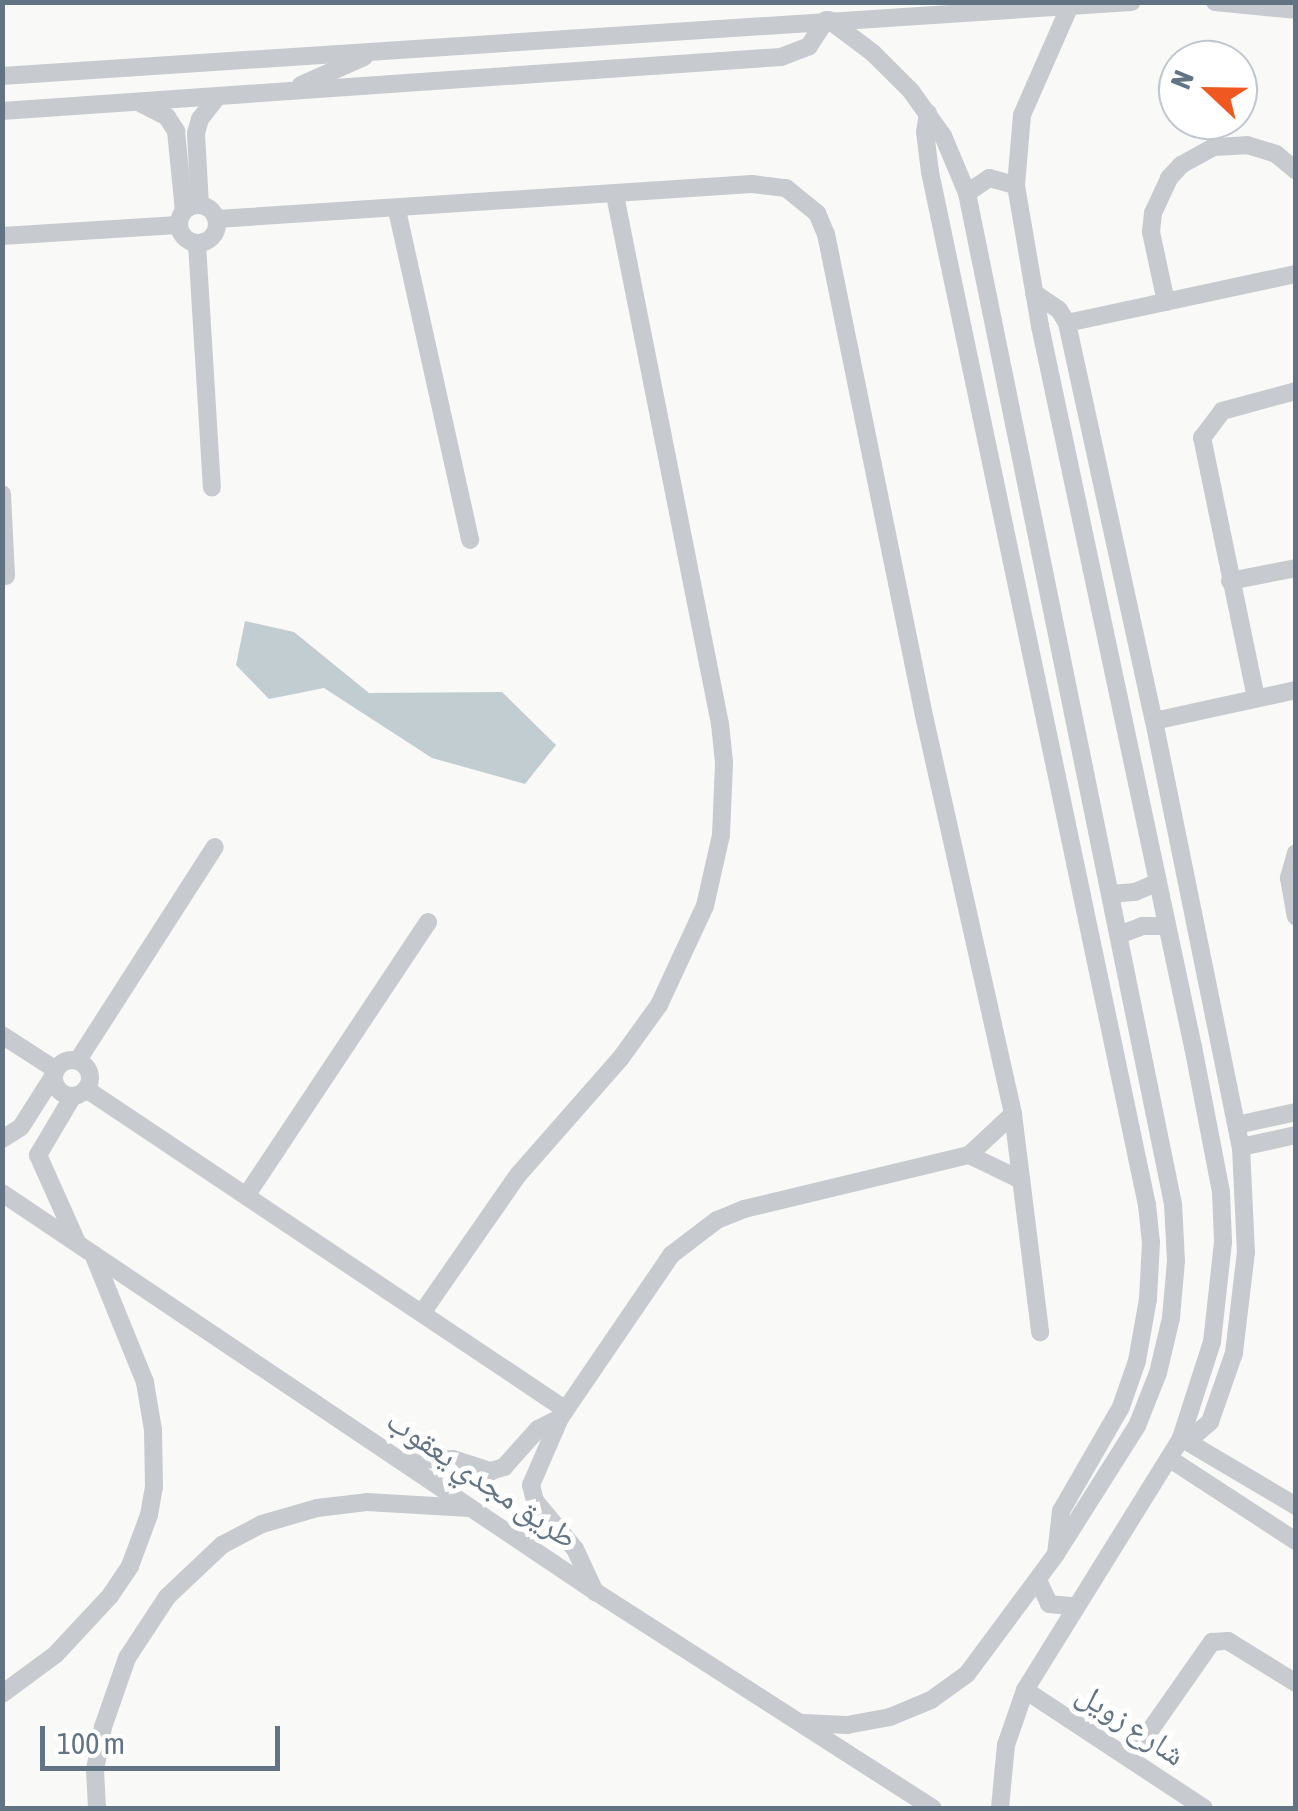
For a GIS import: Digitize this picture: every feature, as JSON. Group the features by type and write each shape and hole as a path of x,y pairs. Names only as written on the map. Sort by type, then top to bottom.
{"street":[{"path":"2,76 370,54 828,20 907,9 1068,8 1132,2"},
{"path":"1215,2 1296,10"},
{"path":"1000,1808 1006,1746 1025,1690 1181,1438 1212,1342 1223,1242 1221,1192 1034,293 1016,186 1022,115 1033,80 1068,8"},
{"path":"2,111 781,58 809,46 828,20"},
{"path":"802,1723 847,1725 890,1717 931,1700 967,1674 1056,1554 1136,1426 1158,1373 1171,1318 1176,1261 1173,1204 966,194 928,113 873,53 828,20"},
{"path":"272,92 306,84 370,54"},
{"path":"197,244 182,236 196,133 208,106 218,96"},
{"path":"137,102 167,117 176,131 187,213"},
{"path":"928,113 925,132 930,172 1149,1223 1148,1298 1138,1361 1121,1406 1061,1512 1056,1554"},
{"path":"1166,302 1151,232 1153,213 1159,194 1181,165 1214,147 1247,145 1276,154 1296,171"},
{"path":"966,194 990,178 1016,186"},
{"path":"2,236 187,213 216,220 770,184 803,198 822,224 1013,1114 1040,1332"},
{"path":"422,1313 518,1174 620,1058 659,1005 705,906 720,835 724,762 720,724 615,195"},
{"path":"397,210 470,540"},
{"path":"197,244 215,234 216,220"},
{"path":"197,244 212,488"},
{"path":"1066,323 1296,274"},
{"path":"1034,293 1058,310 1066,323 1154,720 1240,1147 1246,1252 1234,1352 1210,1422 1181,1438"},
{"path":"1256,698 1202,438 1222,411 1296,391"},
{"path":"2,494 6,576"},
{"path":"1230,581 1296,568"},
{"path":"1154,720 1296,690"},
{"path":"1140,800 1168,793"},
{"path":"78,1060 215,847"},
{"path":"1296,853 1289,878 1296,916"},
{"path":"1111,894 1135,892 1158,882"},
{"path":"246,1196 428,922"},
{"path":"1119,935 1142,926 1167,926"},
{"path":"2,1034 55,1073 59,1090 80,1092 246,1196 422,1313 563,1414"},
{"path":"1192,1046 1219,1039"},
{"path":"2,1694 56,1654 110,1596 130,1566 150,1515 154,1487 153,1430 145,1382 38,1154 6,1138 62,1062 78,1060 88,1069 80,1092 38,1154"},
{"path":"1236,1125 1296,1112"},
{"path":"596,1592 575,1549 535,1501 531,1485 563,1414 671,1255 717,1220 969,1155 1013,1114"},
{"path":"1240,1147 1296,1136"},
{"path":"969,1155 1021,1180"},
{"name":"طريق مجدي يعقوب","path":"2,1193 596,1592 933,1808"},
{"path":"401,1460 427,1457 491,1471 504,1468 538,1429 563,1414"},
{"path":"1181,1438 1293,1497"},
{"path":"1170,1460 1296,1541"},
{"path":"504,1468 531,1485"},
{"path":"97,1808 95,1770 103,1727 127,1658 167,1597 222,1544 262,1524 317,1508 367,1502 474,1508"},
{"path":"1038,1580 1048,1604 1074,1606"},
{"path":"1130,1760 1212,1642 1228,1641 1296,1683"},
{"name":"شارع زويل","path":"1025,1690 1204,1808"}],"shaded area":[{"path":"245,621 294,632 369,693 502,692 556,745 525,784 432,758 324,688 269,699 236,665"}]}
